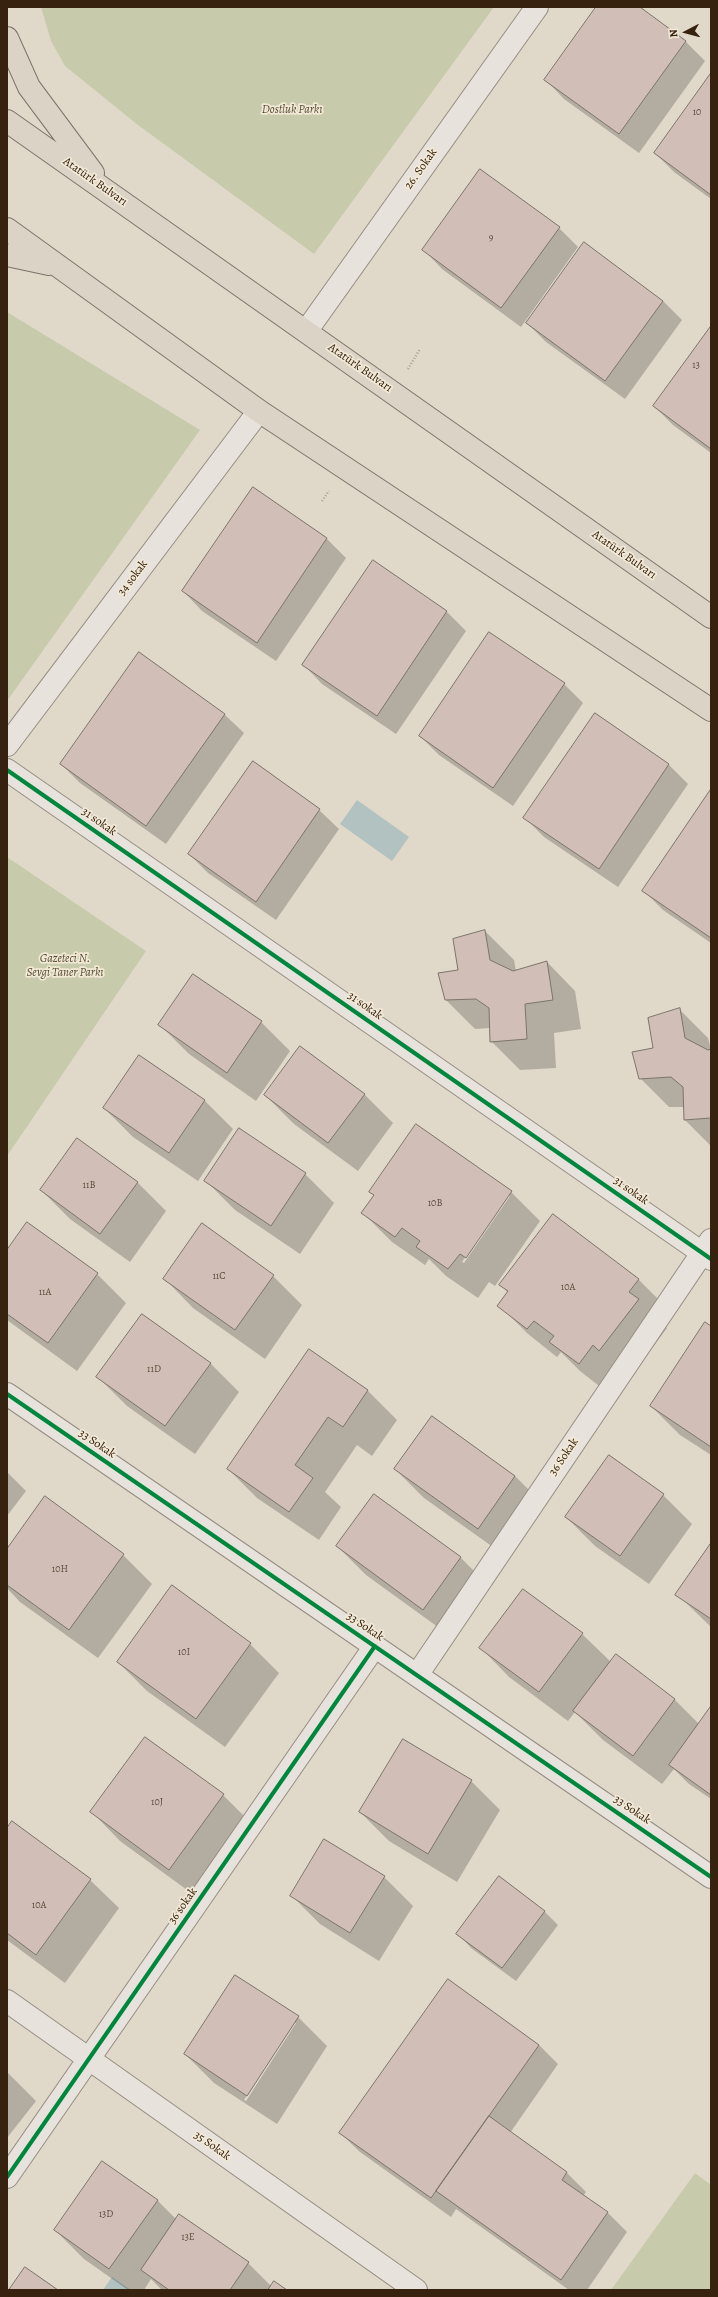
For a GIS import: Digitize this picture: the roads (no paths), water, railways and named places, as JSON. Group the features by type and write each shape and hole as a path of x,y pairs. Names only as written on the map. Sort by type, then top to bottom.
{"main road":[{"path":"7,38 29,87 103,187"},
{"name":"Atatürk Bulvarı","path":"7,121 307,330 711,617"},
{"path":"7,229 259,411 711,710"},
{"path":"7,254 58,266"}],"street":[{"name":"26. Sokak","path":"307,330 537,7"},
{"name":"34 sokak","path":"7,745 259,411"},
{"name":"31 sokak","path":"7,770 708,1251"},
{"name":"36 Sokak","path":"417,1675 708,1251"},
{"name":"33 Sokak","path":"7,1394 711,1877"},
{"name":"36 sokak","path":"7,2177 375,1646"},
{"name":"35 Sokak","path":"7,2001 416,2290"}],"park label":[{"name":"Dostluk Parkı","path":"292,110"},
{"name":"Gazeteci N. Sevgi Taner Parkı","path":"65,966"}]}
